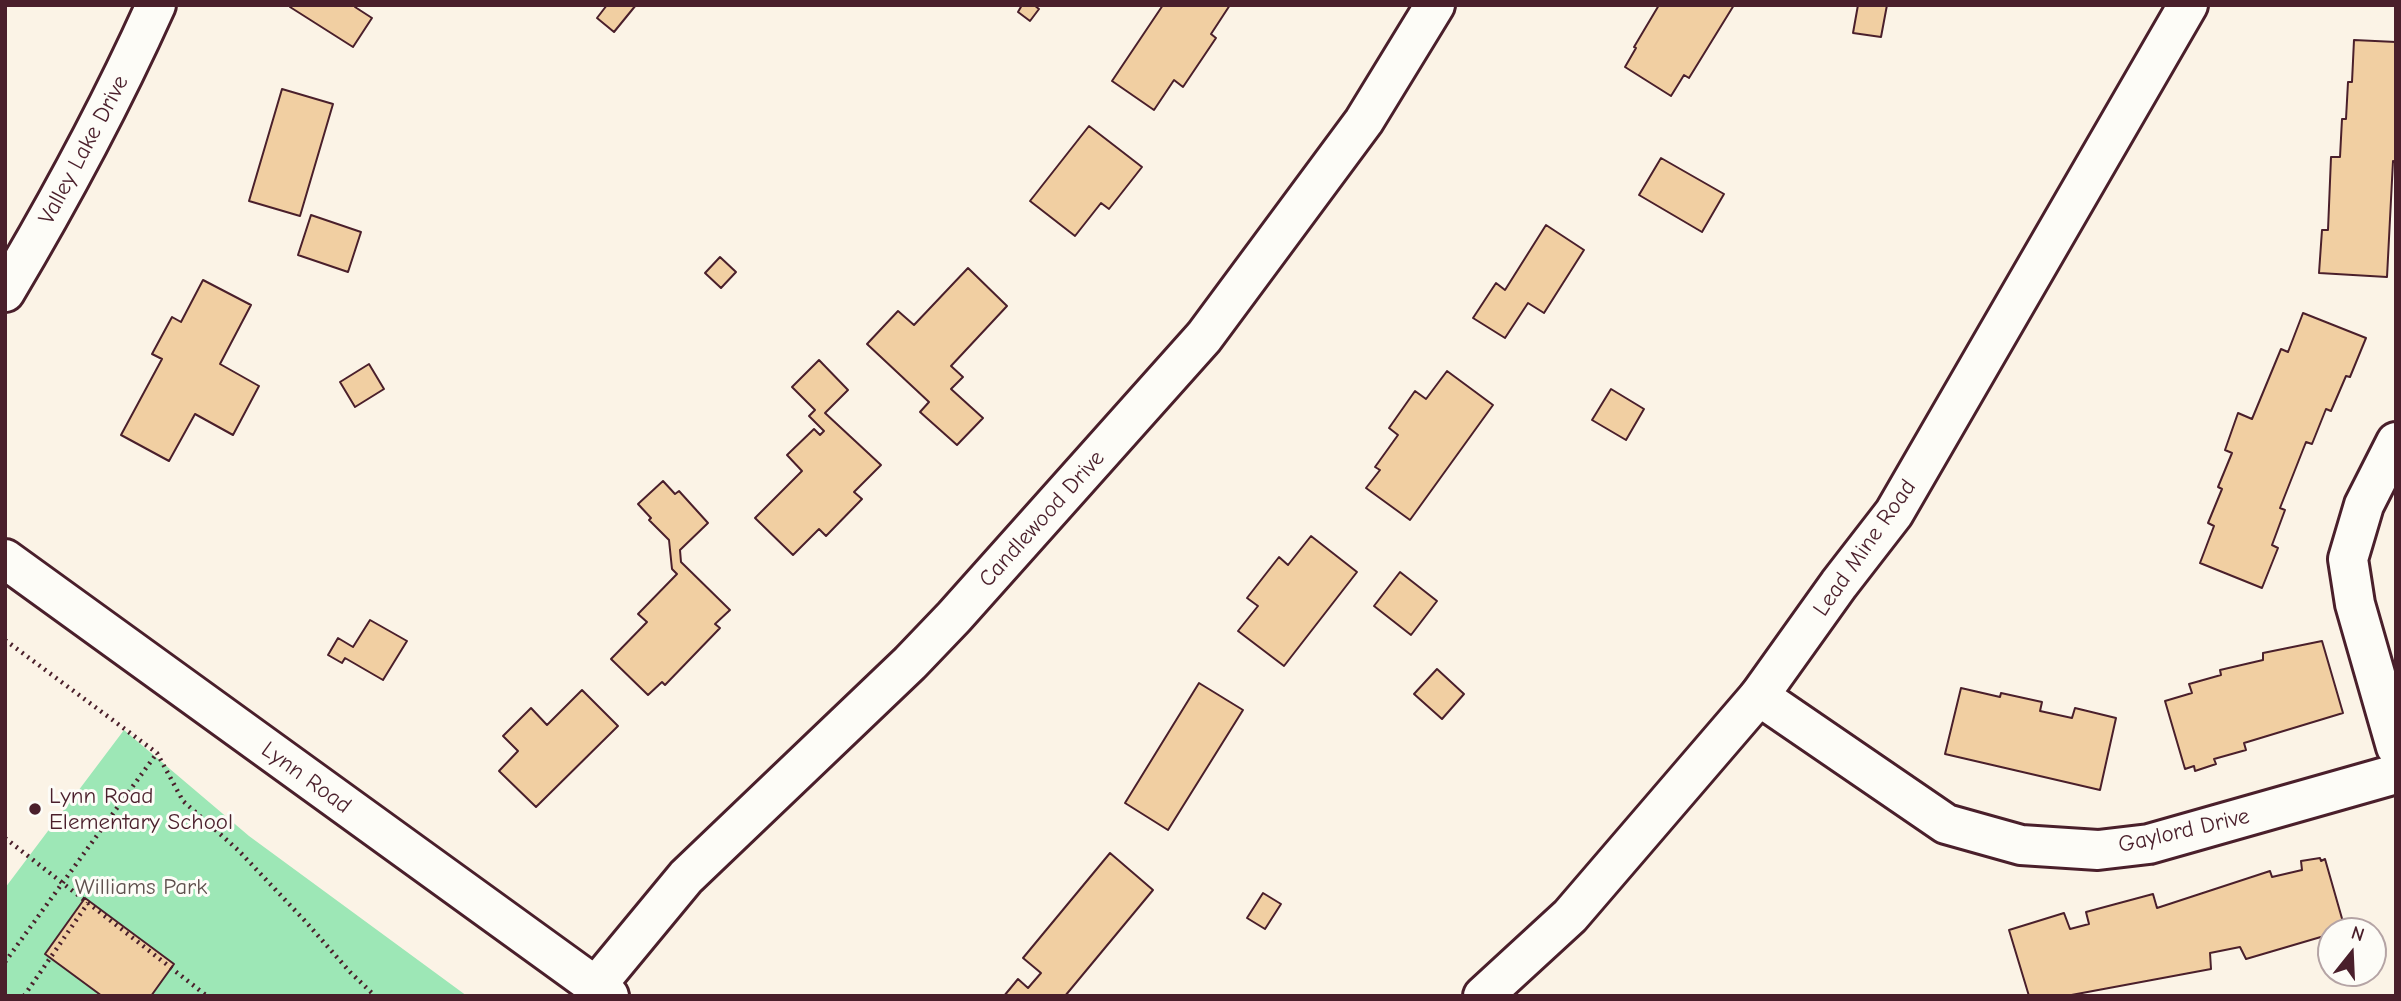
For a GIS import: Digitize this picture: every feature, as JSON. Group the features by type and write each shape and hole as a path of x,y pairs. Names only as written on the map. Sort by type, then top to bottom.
{"street":[{"name":"Valley Lake Drive","path":"5,292 63,196 122,82 156,5"},
{"name":"Candlewood Drive","path":"602,991 686,877 910,663 1204,337 1364,121 1435,5"},
{"name":"Lead Mine Road","path":"1483,996 1570,916 1759,696 1839,584 1894,513 2188,5"},
{"path":"2396,442 2364,505 2348,559 2355,604 2396,747"},
{"name":"Lynn Road","path":"5,558 602,991"},
{"name":"Gaylord Drive","path":"1759,696 1946,824 1996,840 2033,847 2098,850 2149,844 2396,774"}],"path":[{"path":"5,640 157,753 183,801 237,850 375,996"},
{"path":"5,962 157,753"},
{"path":"5,838 207,996"},
{"path":"24,996 88,903"}],"green space":[{"name":"Williams Park","path":"124,730 249,836 467,996 5,996 5,888"}],"building":[{"path":"356,5 355,7 372,18 353,47 290,7"},
{"path":"607,5 636,5 614,32 597,18"},
{"path":"1022,5 1034,5 1039,9 1030,21 1018,12"},
{"path":"1163,5 1230,5 1211,34 1216,38 1183,87 1174,80 1154,110 1112,81"},
{"path":"1659,5 1734,5 1689,78 1684,75 1671,96 1625,67"},
{"path":"1858,5 1887,5 1881,37 1853,33"},
{"path":"2354,40 2396,42 2396,162 2393,161 2387,277 2319,273 2322,230 2328,230 2331,157 2340,157 2342,119 2346,119 2348,82 2352,82"},
{"path":"282,89 333,104 300,216 249,201"},
{"path":"1089,126 1142,167 1109,209 1101,203 1075,236 1030,201"},
{"path":"1661,158 1724,194 1702,232 1639,195"},
{"path":"311,215 361,232 348,272 298,255"},
{"path":"1546,225 1584,250 1544,313 1528,303 1505,338 1473,318 1496,283 1505,290"},
{"path":"720,257 736,272 721,288 705,273"},
{"path":"968,268 1007,306 951,366 963,377 951,389 983,418 957,445 920,412 929,402 867,344 898,311 914,325"},
{"path":"203,280 251,305 220,364 259,386 233,435 195,414 169,461 121,435 162,359 152,354 172,317 181,322"},
{"path":"2303,313 2366,338 2350,377 2346,376 2331,411 2326,409 2312,444 2306,442 2280,508 2285,510 2272,545 2278,548 2262,588 2200,563 2214,526 2208,523 2222,489 2218,487 2232,453 2225,450 2238,413 2252,419 2281,349 2288,352"},
{"path":"819,360 848,390 825,413 881,465 854,492 862,499 826,536 819,529 793,555 755,518 802,471 787,455 814,429 820,435 824,431 809,416 815,410 792,387"},
{"path":"369,364 384,389 355,407 340,382"},
{"path":"1447,371 1493,405 1410,520 1366,488 1380,470 1375,467 1398,435 1389,428 1415,391 1426,399"},
{"path":"1611,389 1644,409 1626,440 1592,420"},
{"path":"663,481 675,494 679,491 708,523 680,550 681,562 730,610 715,624 720,628 665,685 662,682 648,695 611,659 647,622 638,614 677,574 672,569 669,540 649,520 651,518 638,504"},
{"path":"1311,536 1357,572 1284,666 1238,631 1258,606 1247,598 1279,557 1288,565"},
{"path":"1400,572 1437,601 1411,635 1374,606"},
{"path":"370,620 407,641 383,680 345,658 342,663 328,655 338,638 353,647"},
{"path":"2322,641 2343,713 2244,743 2246,750 2214,759 2216,764 2195,771 2194,766 2185,769 2165,701 2192,693 2189,684 2221,675 2220,670 2263,660 2263,653"},
{"path":"1437,669 1464,694 1442,719 1414,694"},
{"path":"1199,683 1243,710 1168,830 1125,803"},
{"path":"1961,688 2000,697 2001,693 2042,702 2040,711 2072,718 2075,708 2116,718 2100,790 1945,754"},
{"path":"582,690 618,726 536,807 499,771 518,751 503,736 531,708 547,725"},
{"path":"1110,853 1153,890 1065,996 1004,996 1018,979 1028,988 1041,973 1023,958"},
{"path":"2325,859 2342,917 2317,917 2317,938 2246,959 2240,947 2210,953 2211,969 2066,996 2029,996 2009,930 2064,913 2070,929 2089,924 2086,912 2153,894 2157,908 2270,871 2272,877 2302,870 2301,861"},
{"path":"1263,893 1281,904 1265,929 1247,918"},
{"path":"85,898 174,964 151,996 102,996 45,954"}],"place":[{"name":"Lynn Road Elementary School","path":"35,809"}]}
